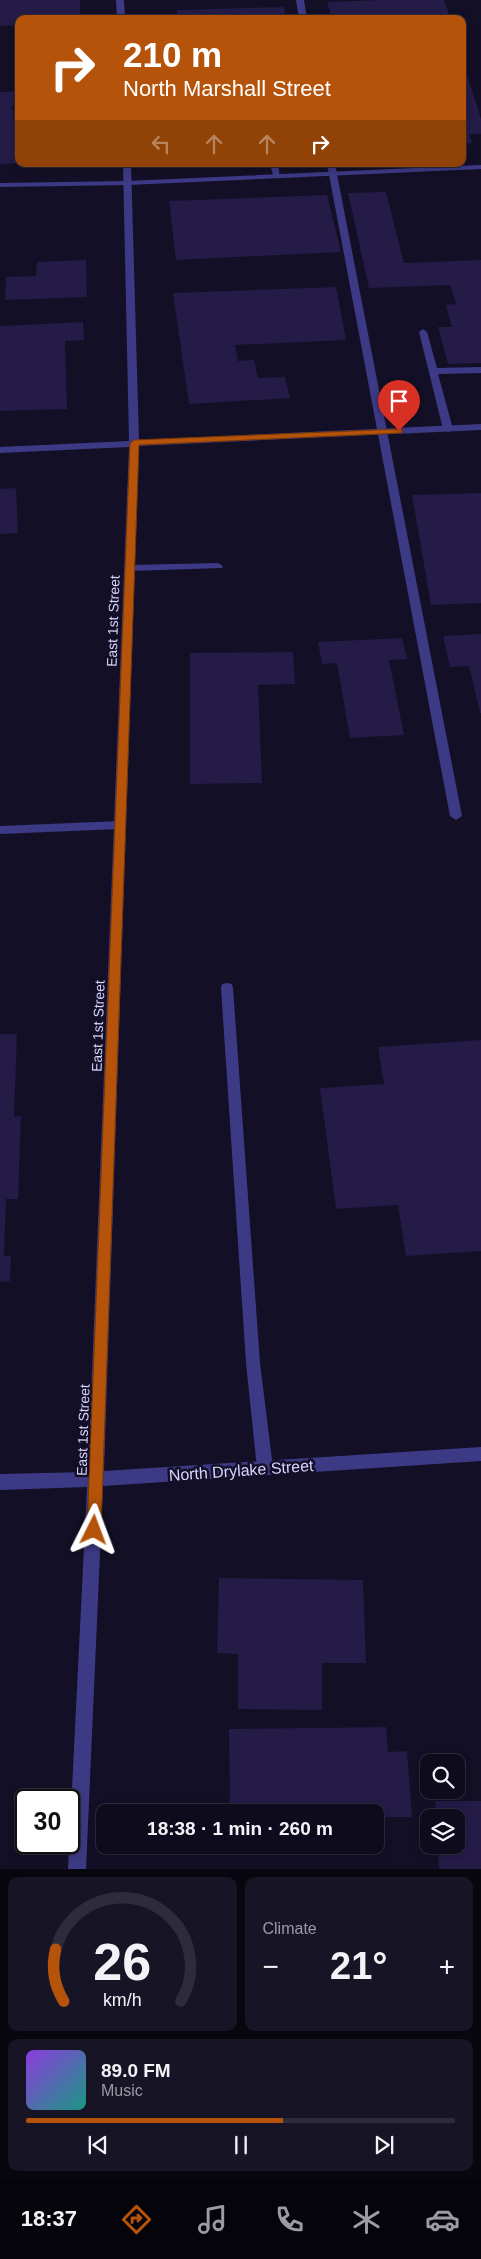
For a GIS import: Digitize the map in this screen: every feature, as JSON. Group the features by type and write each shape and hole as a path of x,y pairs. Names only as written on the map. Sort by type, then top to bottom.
{"street":[{"path":"120,0 120,15"},
{"path":"300,0 302,15"},
{"name":"East 1st Street","path":"78,1869 96,1478 134,443 127,167"},
{"path":"275,167 277,176"},
{"path":"0,185 94,182 128,183 277,176 332,169 481,167"},
{"path":"332,169 456,816"},
{"path":"423,332 448,429"},
{"path":"434,371 481,370"},
{"path":"0,450 481,427"},
{"path":"130,568 218,566"},
{"path":"0,830 120,825"},
{"path":"226,988 253,1363 265,1468"},
{"name":"North Drylake Street","path":"0,1482 96,1478 481,1454"}],"building":[{"path":"0,0 80,0 80,15 15,15 15,25 0,26"},
{"path":"444,0 450,15 331,15 327,2"},
{"path":"284,7 285,15 177,15 177,10"},
{"path":"466,71 481,119 481,134 469,134 472,143 466,144"},
{"path":"15,91 15,106 12,106 15,124 15,163 0,164 0,92"},
{"path":"386,192 404,263 481,260 481,363 448,364 438,327 452,327 446,305 456,304 450,285 369,288 348,193"},
{"path":"327,195 341,252 176,260 169,201"},
{"path":"86,260 87,297 5,300 6,277 36,276 37,262"},
{"path":"336,287 346,340 235,345 238,361 254,360 258,378 285,377 290,398 189,404 173,293"},
{"path":"83,322 84,340 65,341 67,409 0,411 0,326"},
{"path":"16,488 18,533 0,534 0,489"},
{"path":"481,493 481,603 431,605 412,495"},
{"path":"481,634 480,713 469,666 450,667 443,636"},
{"path":"402,638 407,659 389,660 404,735 350,738 337,663 322,664 318,642"},
{"path":"293,652 295,684 258,685 262,783 190,784 190,653"},
{"path":"0,1034 17,1034 14,1117 21,1116 18,1199 6,1199 4,1256 11,1256 10,1281 0,1282"},
{"path":"481,1040 481,1251 406,1256 398,1205 336,1209 320,1088 384,1084 378,1047"},
{"path":"219,1578 363,1580 366,1663 322,1663 322,1710 238,1709 238,1654 217,1653"},
{"path":"386,1727 388,1752 407,1751 412,1817 384,1817 384,1804 230,1804 229,1729"},
{"path":"435,1801 481,1801 481,1869 439,1869 438,1854 465,1854 465,1809 435,1809"}],"route":[{"path":"94,1530 134,443 399,431"}]}
